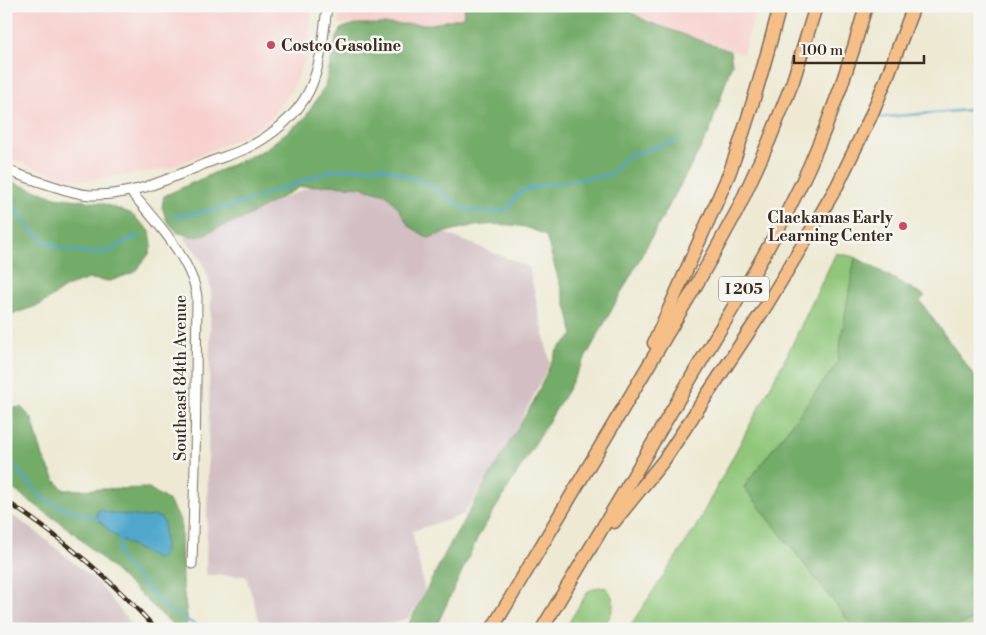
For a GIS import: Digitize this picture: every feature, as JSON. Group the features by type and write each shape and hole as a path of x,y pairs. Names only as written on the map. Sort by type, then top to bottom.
{"highway":[{"path":"630,397 729,174 757,91 780,6"},
{"name":"I 205","path":"492,629 698,282 737,211 793,82 816,6"},
{"name":"I 205","path":"542,629 752,275 782,219 821,138 860,30 866,6"},
{"path":"587,555 664,460 766,306 802,246 837,186 870,118 906,31 914,6"}],"street":[{"path":"6,170 69,191 108,195 131,192 157,184 246,148 282,125 293,114 308,92 318,63 325,25 326,6"},
{"name":"Southeast 84th Avenue","path":"131,192 180,252 193,279 197,297 192,564"}],"shaded area":[{"path":"6,6 311,6 311,25 305,61 291,91 270,119 239,138 170,168 87,181 59,177 6,157"},
{"path":"340,6 465,6 463,17 432,24 338,24"},
{"path":"491,6 757,6 743,54 646,21 624,8"},
{"path":"338,181 411,200 425,225 529,267 550,363 499,464 463,515 412,531 425,592 409,618 369,629 262,629 246,576 206,575 211,291 201,259 183,236 224,223 317,184"},
{"path":"6,511 35,531 96,581 136,629 6,629"}],"green space":[{"path":"465,6 624,8 646,21 730,51 732,63 709,133 566,393 478,537 435,629 406,629 451,542 534,401 557,350 573,335 546,236 525,227 501,224 452,230 429,238 409,226 399,209 386,194 361,187 327,185 300,187 242,219 198,237 178,233 167,221 162,207 164,196 264,150 305,118 325,86 336,39 342,28 356,24 432,24 463,17"},
{"path":"6,180 55,197 101,203 130,213 150,231 152,244 149,254 135,272 110,281 89,279 68,286 40,305 6,316"},
{"path":"836,253 855,257 837,364 744,487 855,629 628,629 694,530 786,357"},
{"path":"855,257 925,296 920,301 980,384 980,617 950,629 855,629 744,487 837,364"},
{"path":"21,407 32,419 43,457 55,480 64,490 149,488 169,501 181,521 182,580 188,622 184,628 171,623 73,532 6,484 6,409"},
{"path":"599,587 607,588 613,599 611,614 603,629 565,629 588,591"},
{"path":"980,617 980,629 950,629"}],"water":[{"path":"97,511 116,514 161,518 164,523 165,550 161,558 156,559 112,534 97,518"}],"waterway":[{"path":"874,118 980,109"},
{"path":"174,217 233,206 333,170 382,167 429,184 462,208 484,212 507,210 520,192 538,186 609,175 627,156 678,140"},
{"path":"6,205 13,205 29,228 44,241 67,250 91,253 111,251 124,242 138,236"},
{"path":"6,457 43,499 66,509 99,519"},
{"path":"119,537 121,540 118,552 122,561 129,569 167,608 202,629"}],"railway":[{"path":"6,501 66,544 104,576 156,629"}],"place":[{"name":"Costco Gasoline","path":"271,45"},
{"name":"Clackamas Early Learning Center","path":"903,226"}]}
